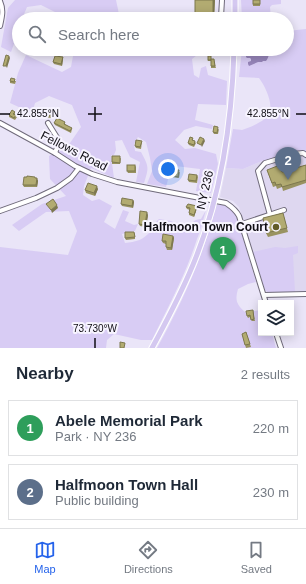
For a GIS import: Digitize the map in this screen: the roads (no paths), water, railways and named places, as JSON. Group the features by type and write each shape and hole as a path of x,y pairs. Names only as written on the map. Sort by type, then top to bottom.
{"main road":[{"path":"235,0 235,12"},
{"name":"NY 236","path":"152,348 189,274 203,237 214,200 230,113 234,56"}],"street":[{"path":"222,0 222,12"},
{"path":"0,1 3,13 0,26"},
{"name":"Fellows Road","path":"0,123 92,174 117,182 226,202 235,208 242,224 265,300"},
{"path":"48,123 58,139 58,145 55,153"},
{"path":"270,215 258,171 266,163 294,154 303,153 306,155"},
{"path":"0,211 36,198 57,188 71,178 79,168"},
{"path":"242,224 284,210"},
{"path":"264,295 306,294"},
{"path":"277,336 281,348"}],"place":[{"name":"Halfmoon Town Hall","path":"288,180"},
{"name":"Halfmoon Town Court","path":"276,227"},
{"name":"Abele Memorial Park","path":"223,270"}]}
